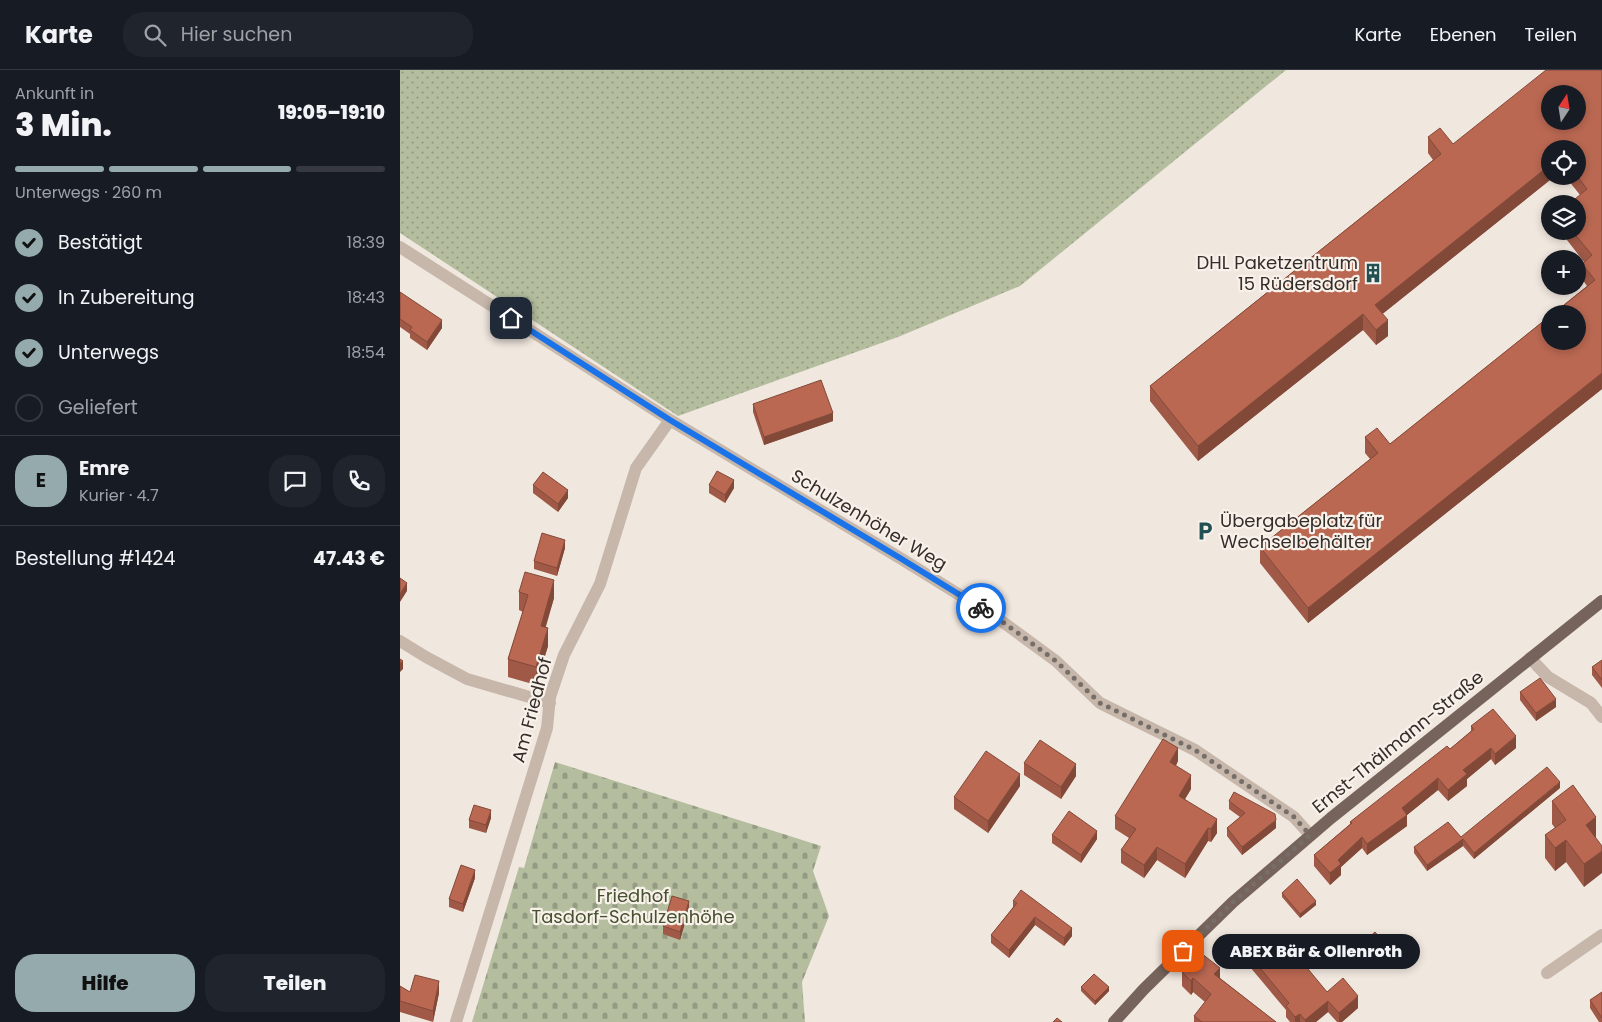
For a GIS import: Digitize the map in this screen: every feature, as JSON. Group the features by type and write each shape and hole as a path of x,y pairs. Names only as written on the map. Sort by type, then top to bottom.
{"main road":[{"name":"Ernst-Thälmann-Straße","path":"1114,1022 1144,989 1233,902 1310,835 1602,601"}],"street":[{"name":"Schulzenhöher Weg","path":"400,247 670,420 1000,620 1056,661 1100,703 1195,750 1294,817 1310,835"},
{"name":"Am Friedhof","path":"456,1022 547,728 550,703 564,655 600,584 636,468 670,420"},
{"path":"400,641 467,678 550,703"},
{"path":"1530,658 1548,677 1591,703 1602,717"},
{"path":"1547,973 1602,936"}],"green space":[{"path":"400,70 1286,70 1020,286 898,337 678,416 400,233"},
{"name":"Friedhof Tasdorf-Schulzenhöhe","path":"555,762 821,846 813,871 829,916 802,982 805,1022 472,1022 519,867 524,868"}],"building":[{"path":"1546,70 1602,70 1602,373 1308,608 1260,547 1378,453 1365,437 1377,428 1390,444 1541,323 1541,350 1586,350 1586,305 1564,305 1576,295 1586,295 1586,287 1595,280 1586,269 1586,260 1592,255 1580,240 1586,240 1586,195 1580,195 1587,189 1584,185 1586,185 1586,140 1541,140 1541,172 1375,305 1388,320 1376,330 1363,314 1198,446 1150,386 1441,154 1428,137 1440,128 1453,144"},
{"path":"400,292 442,320 427,342 410,330 412,327 400,319"},
{"path":"821,380 833,413 764,437 753,404"},
{"path":"717,471 734,480 725,495 709,485"},
{"path":"543,472 568,490 558,504 533,485"},
{"path":"542,533 565,540 557,568 534,561"},
{"path":"525,572 554,580 541,626 548,628 536,667 508,659 528,595 519,592"},
{"path":"400,578 407,583 400,594"},
{"path":"1602,660 1602,680 1592,667"},
{"path":"1540,678 1556,699 1536,713 1520,692"},
{"path":"1493,709 1516,736 1495,754 1491,748 1463,770 1467,774 1448,790 1438,778 1402,808 1407,815 1367,844 1362,837 1338,860 1341,864 1330,873 1314,855 1352,823 1350,822 1447,746 1450,749 1474,729 1471,726"},
{"path":"1163,739 1178,748 1170,762 1191,775 1179,796 1217,819 1211,829 1208,828 1185,864 1157,847 1144,865 1121,850 1136,829 1115,816"},
{"path":"1040,740 1076,764 1061,787 1024,763"},
{"path":"986,751 1020,774 988,821 954,797"},
{"path":"1547,767 1560,782 1474,853 1463,839 1427,865 1414,847 1448,822 1461,837"},
{"path":"1573,785 1596,817 1586,825 1602,846 1602,851 1584,864 1566,840 1555,848 1545,835 1566,820 1552,801"},
{"path":"1234,792 1275,814 1276,820 1242,847 1227,828 1245,813 1229,801"},
{"path":"474,805 491,810 486,825 469,820"},
{"path":"1069,811 1097,831 1081,855 1052,835"},
{"path":"461,865 475,870 463,904 449,899"},
{"path":"1297,879 1316,901 1300,914 1282,893"},
{"path":"1021,890 1072,928 1064,938 1035,917 1009,950 991,935 1017,903 1013,901"},
{"path":"672,896 689,901 680,932 663,926"},
{"path":"1375,932 1385,944 1376,952 1365,941"},
{"path":"1273,937 1290,956 1294,952 1327,992 1343,978 1358,996 1339,1013 1328,1001 1305,1020 1300,1014 1295,1017 1286,1006 1289,1003 1250,956"},
{"path":"1201,953 1220,968 1214,974 1276,1022 1202,1022 1194,1016 1211,994 1193,978 1191,981 1182,972"},
{"path":"1094,974 1109,987 1095,1001 1081,987"},
{"path":"415,975 439,981 433,1011 400,1001 400,986 410,992"},
{"path":"1602,992 1602,1018 1590,1000"},
{"path":"1057,1018 1062,1022 1053,1022"}],"way so far":[{"path":"981,608 1056,661 1100,703 1195,750 1294,817 1310,835 1233,902 1183,951"}],"place":[{"name":"DHL Paketzentrum 15 Rüdersdorf","path":"1373,273"},
{"name":"Übergabeplatz für Wechselbehälter","path":"1205,531"},
{"name":"ABEX Bär & Ollenroth","path":"1183,951"}],"route":[{"path":"511,318 670,420 981,608"}]}
